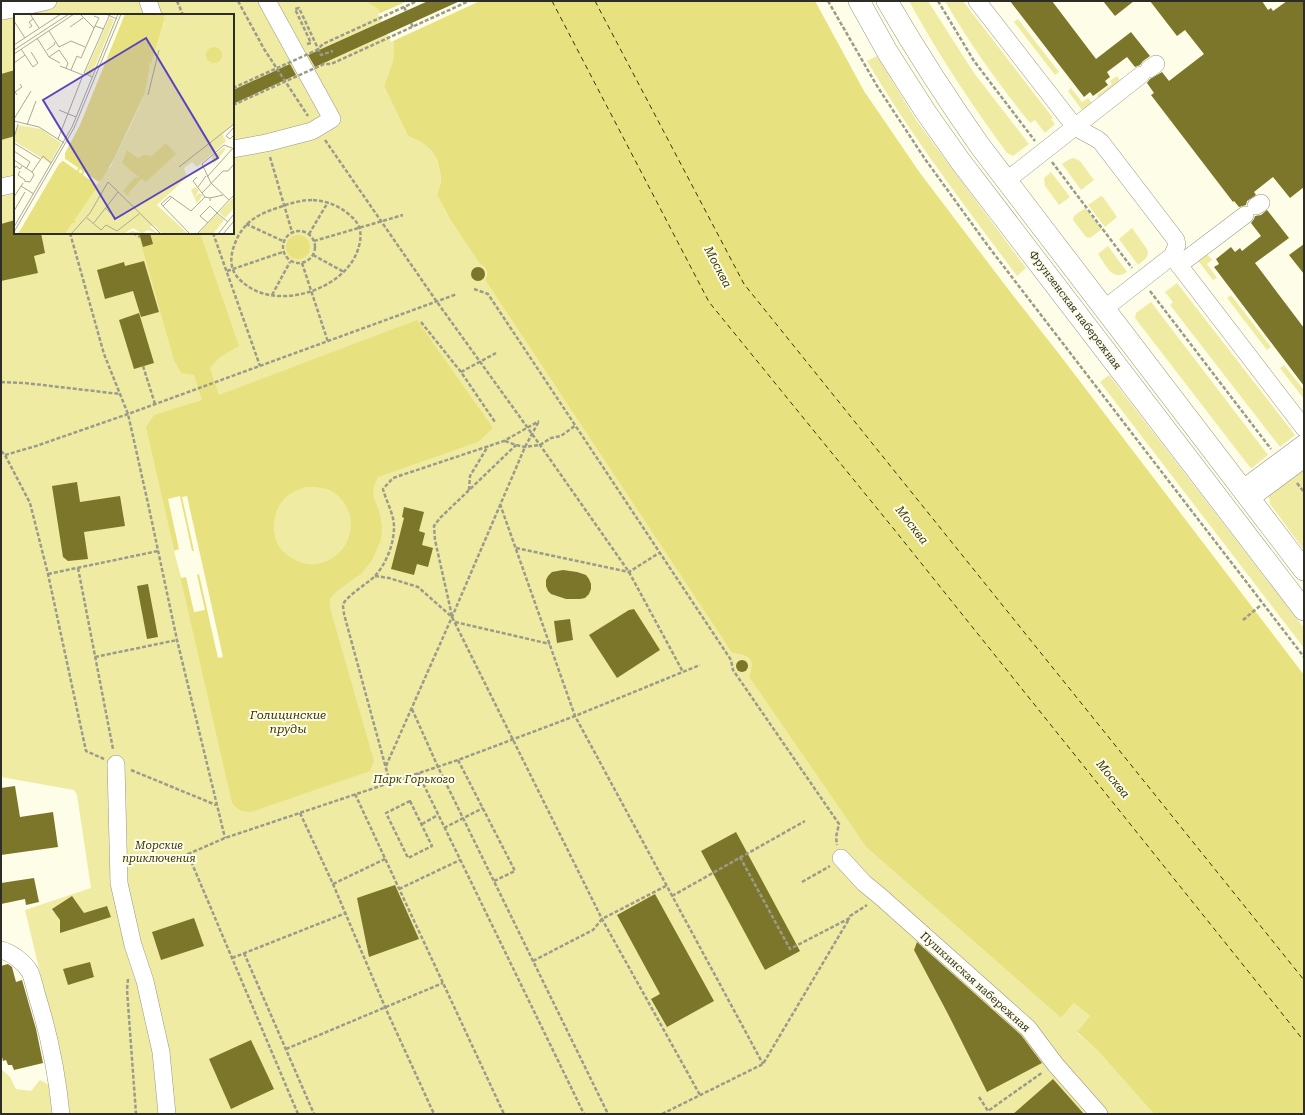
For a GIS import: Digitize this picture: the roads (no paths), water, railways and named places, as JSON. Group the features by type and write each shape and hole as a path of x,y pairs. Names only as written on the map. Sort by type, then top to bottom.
{"main road":[{"name":"Фрунзенская набережная","path":"859,1 888,53 920,104 961,162 1304,610"},
{"path":"887,1 944,96 1006,181 1304,570"}],"lane":[{"path":"1,3 3,11 48,1"},
{"path":"148,1 154,14"},
{"path":"234,149 266,143 312,131 332,119 267,1"},
{"path":"977,1 1075,127 1101,142 1176,240 1175,260 1304,428"},
{"path":"1006,181 1149,69"},
{"path":"1,187 14,184"},
{"path":"1104,309 1141,280 1175,260 1254,208"},
{"path":"1246,494 1281,461 1304,443"},
{"path":"1246,494 1304,459"},
{"path":"116,764 119,883 133,945 144,981 161,1052 167,1114"},
{"name":"Пушкинская набережная","path":"841,858 864,883 881,896 1028,1028 1055,1064 1099,1114"},
{"path":"1,950 20,960 30,973 44,1016 58,1084 61,1114"}],"water":[{"name":"Москва","path":"365,1 815,1 864,91 920,173 1304,675 1304,1114 1154,1114 1099,1052 1077,1032 1090,1016 1074,1003 1061,1018 866,847 749,677 751,670 750,659 743,655 732,653 485,280 487,275 486,269 480,264 451,221 437,195 441,182 437,159 430,149 421,142 408,136 384,86 393,61 394,44 378,9"},
{"name":"Голицинские пруды","path":"138,234 200,234 239,346 220,357 210,368 219,395 417,320 493,428 478,442 378,477 374,486 373,495 380,514 382,527 381,540 372,560 362,573 337,591 330,599 330,608 374,761 370,771 251,812 240,810 232,803 146,427 154,415 202,400 194,375 181,373 174,360","holes":["306,487 317,487 330,490 342,500 348,510 351,520 350,531 347,542 341,551 332,558 321,563 307,564 293,559 280,548 275,534 274,520 279,506 288,495"]},
{"path":"298,235 307,238 310,247 307,256 298,259 289,256 286,247 289,238"}],"park label":[{"name":"Парк Горького","path":"414,779"},
{"name":"Морские приключения","path":"159,851"}]}
